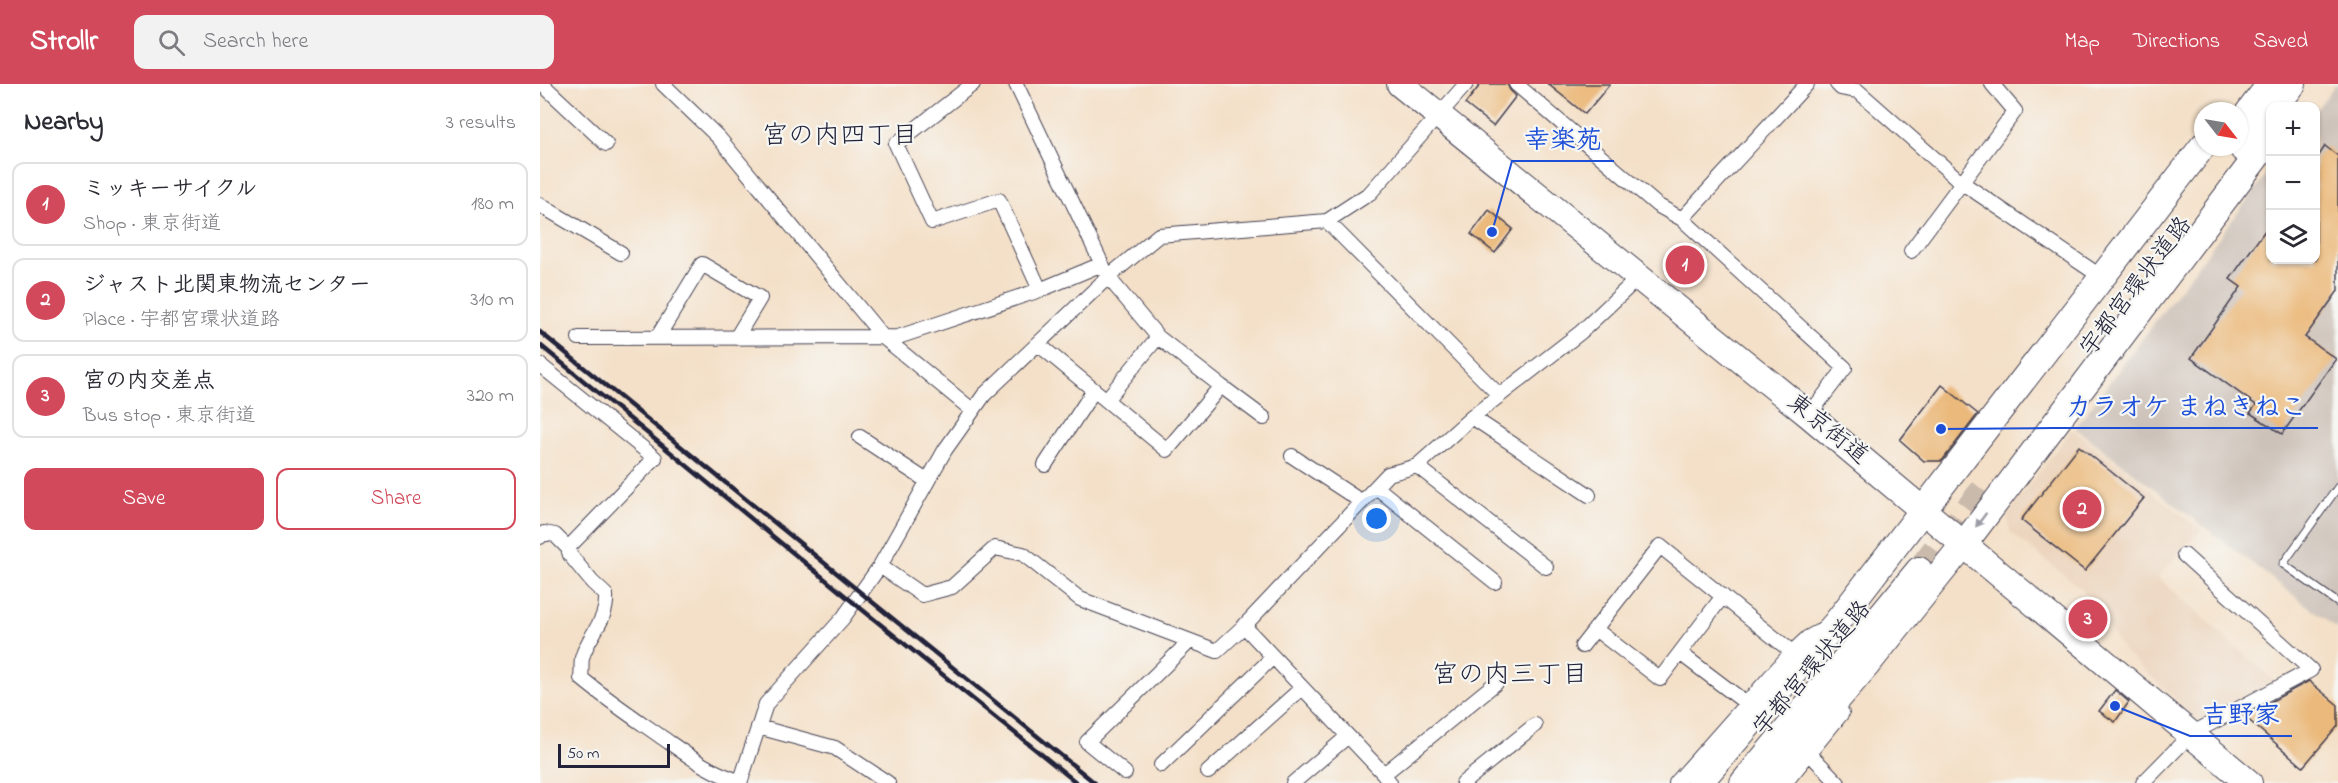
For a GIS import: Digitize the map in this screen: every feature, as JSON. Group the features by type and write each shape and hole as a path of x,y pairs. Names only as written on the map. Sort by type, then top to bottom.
{"highway":[{"name":"東京街道","path":"1400,84 1809,415 2249,783"},
{"path":"2236,102 2250,84"},
{"path":"2248,113 2270,84"},
{"path":"2279,102 2293,84"},
{"path":"2298,102 2312,84"},
{"name":"宇都宮環状道路","path":"2248,142 2266,119"},
{"path":"1766,783 1866,666 1964,544 2266,146"},
{"path":"1699,783 1836,623 2195,156"},
{"name":"宇都宮環状道路","path":"2216,156 2100,306 1976,485 2237,156"},
{"name":"宇都宮環状道路","path":"1717,783 1914,563 1743,783"}],"street":[{"path":"542,84 606,144"},
{"path":"664,84 718,138 883,337 972,411"},
{"path":"974,84 896,144 932,222 999,200 1040,290"},
{"path":"1016,84 1105,271 1158,336 1264,418"},
{"path":"540,537 544,533 555,535 606,595 607,605 604,615 582,658 581,678 605,698 698,763 722,777 740,782 766,704 843,618 880,566 945,450 972,411 984,395 1038,344 1105,271 1159,234 1327,221 1370,193 1467,84"},
{"path":"1516,84 1657,205 1682,219 1845,368 1809,415"},
{"path":"1682,219 1807,84"},
{"path":"1837,84 1841,88 1858,90 1961,182 2103,278"},
{"path":"1911,251 2015,111 1992,84"},
{"path":"540,205 621,252"},
{"path":"1327,221 1499,395"},
{"path":"657,338 702,264 760,298 736,338"},
{"path":"579,338 898,337 1105,271"},
{"path":"880,566 922,595 952,587 995,548 1023,554 1080,599 1217,651 1244,626 1388,474 1417,466 1472,417 1581,332 1638,278"},
{"path":"1106,400 1158,336"},
{"path":"1038,344 1167,450 1221,386"},
{"path":"540,365 655,458 567,548"},
{"path":"1045,465 1094,390"},
{"path":"1472,417 1588,495"},
{"path":"860,437 927,481"},
{"path":"1292,456 1362,502"},
{"path":"1417,466 1546,567"},
{"path":"1376,487 1495,582"},
{"path":"1582,646 1660,546 1792,652"},
{"path":"2143,783 2191,734 2311,670 2184,555"},
{"path":"1595,630 1660,679 1723,596"},
{"path":"1676,783 1792,652 1807,638 1836,623"},
{"path":"1244,626 1387,778 1497,682"},
{"path":"1125,773 1087,742 1190,640"},
{"path":"1680,653 1746,703"},
{"path":"1161,765 1273,657"},
{"path":"1785,783 1850,704 1866,666"},
{"path":"1208,772 1302,688"},
{"path":"1463,783 1535,725"},
{"path":"758,727 835,748 888,783"},
{"path":"1293,783 1348,736"},
{"path":"1809,753 1838,783"}],"lane":[{"path":"2338,487 2283,564 2338,603"}],"shaded area":[{"path":"2338,84 2338,629 2075,428 2266,175 2266,264 2320,264 2320,105"},
{"path":"2072,429 2201,530 2158,577 2275,682 2202,725 2124,651 2082,589 2010,532 2007,514"}],"building":[{"path":"1481,84 1507,84 1516,96 1493,126 1465,104"},
{"path":"1548,84 1610,84 1585,114"},
{"path":"2325,146 2338,156 2338,291 2305,337 2336,359 2282,434 2250,413 2256,405 2191,358 2241,287 2230,279 2266,229 2266,264 2320,264 2320,154"},
{"path":"1489,210 1513,229 1495,253 1471,234"},
{"path":"1687,245 1705,260 1684,286 1666,270"},
{"path":"1942,385 1978,414 1942,461 1924,461 1900,440"},
{"path":"2079,446 2144,498 2085,571 2021,520"},
{"path":"2309,681 2338,705 2338,726 2303,767 2244,716"},
{"path":"2115,690 2129,702 2115,722 2099,711"}],"tunnel":[{"path":"1919,570 1983,490"}],"railway":[{"path":"540,332 1095,783"},
{"path":"540,345 1077,783"}],"place":[{"name":"幸楽苑","path":"1492,232"},
{"name":"ミッキーサイクル","path":"1685,265"},
{"name":"カラオケ まねきねこ","path":"1941,429"},
{"name":"ジャスト北関東物流センター","path":"2082,509"},
{"name":"宮の内交差点","path":"2088,619"},
{"name":"吉野家","path":"2115,706"}],"district":[{"name":"宮の内四丁目","path":"840,137"},
{"name":"宮の内三丁目","path":"1510,676"}]}
